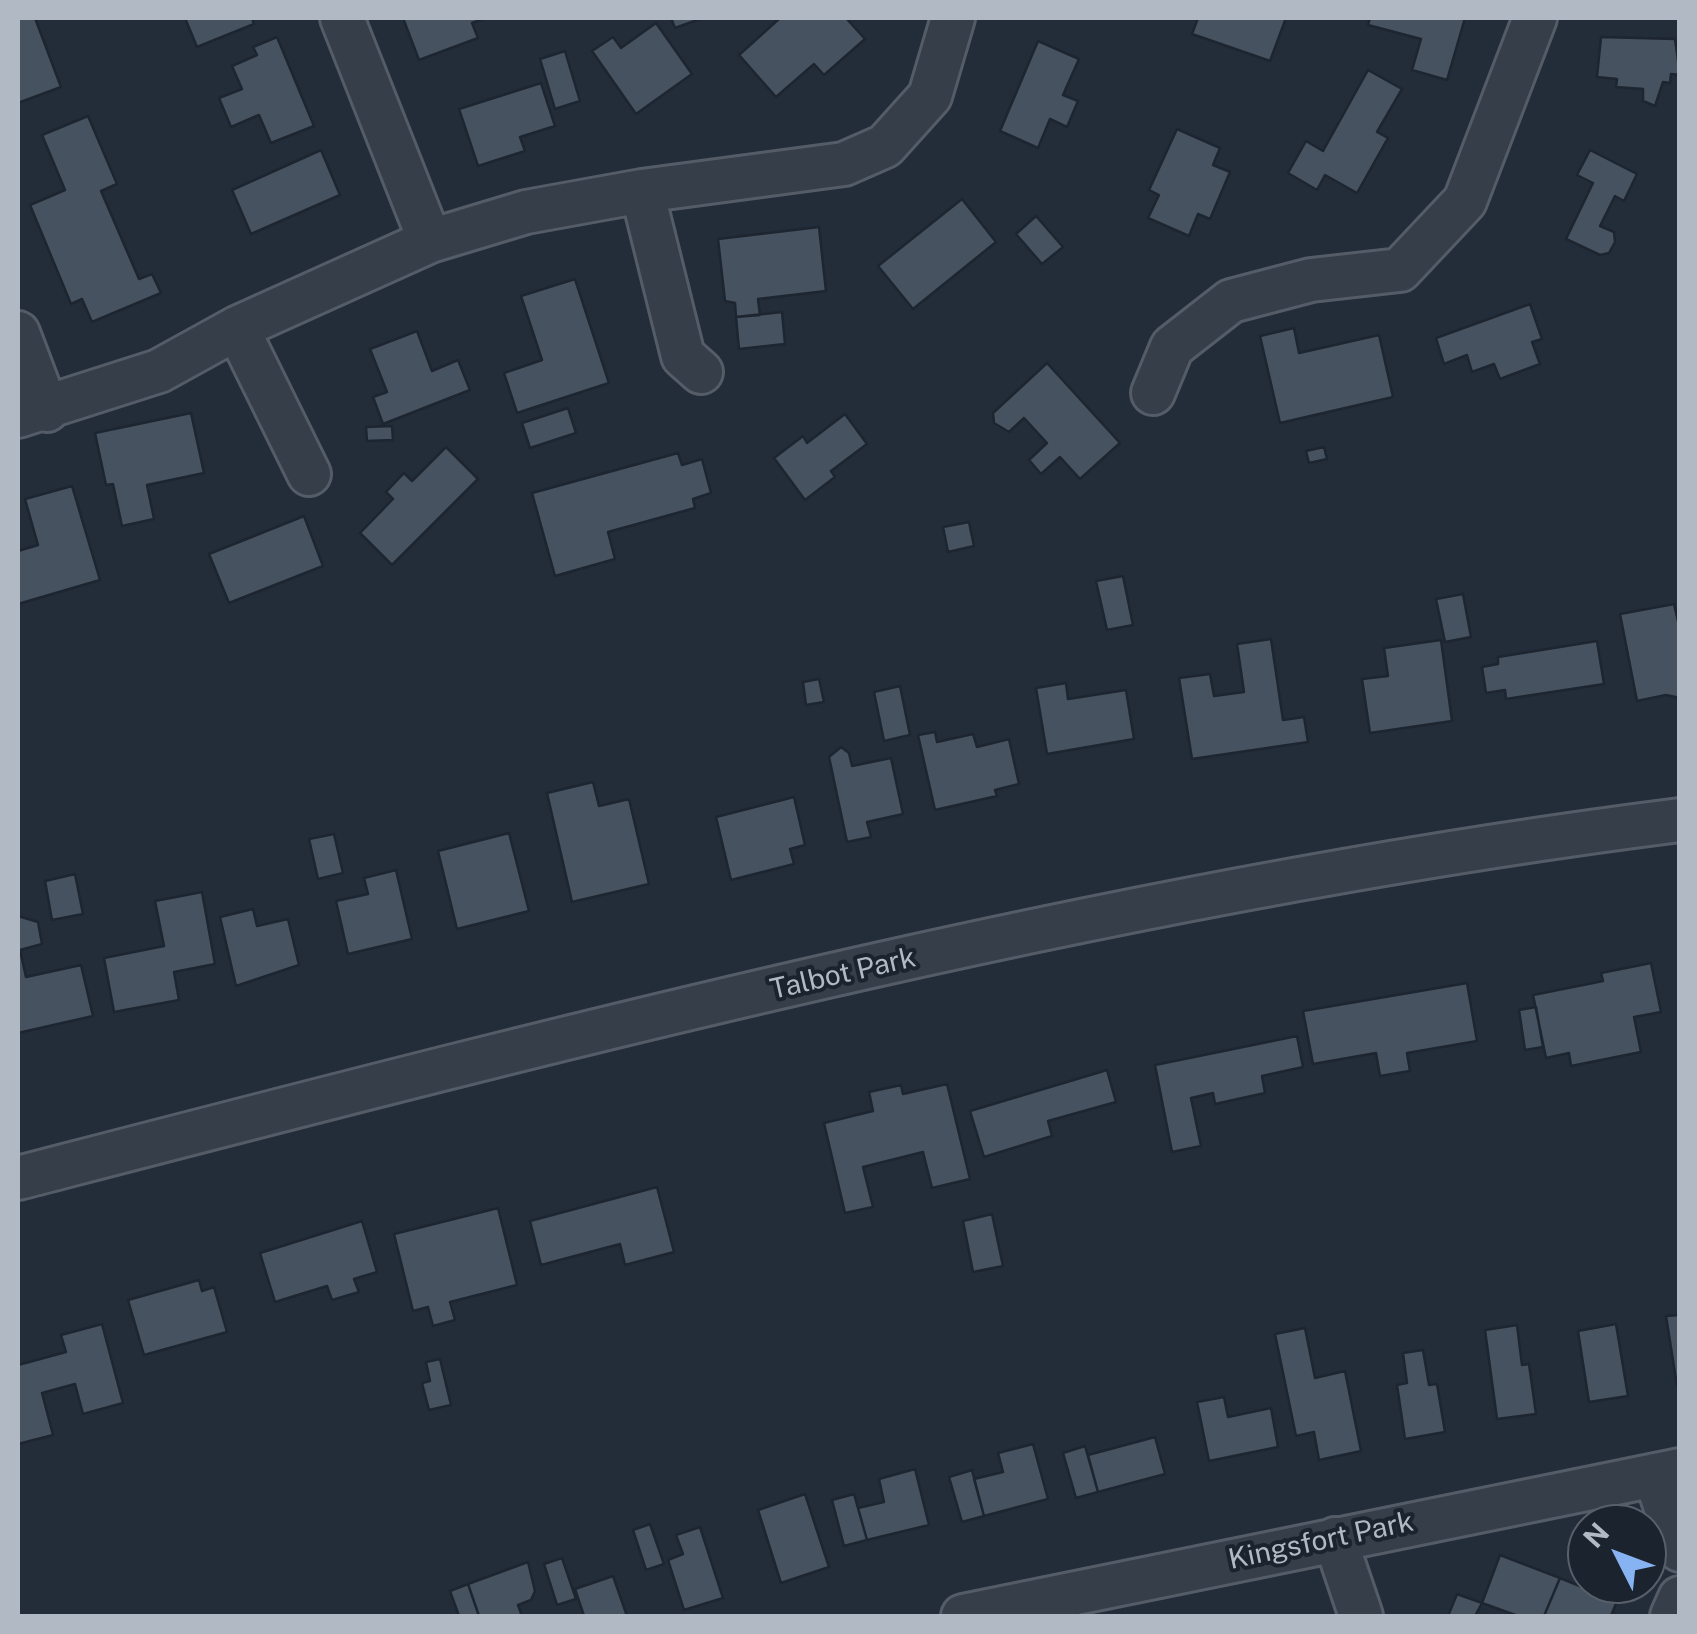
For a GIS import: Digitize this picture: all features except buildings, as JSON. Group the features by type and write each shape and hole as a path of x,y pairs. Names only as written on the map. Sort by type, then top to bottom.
{"street":[{"path":"342,18 430,242"},
{"path":"18,332 32,413 158,371 237,328 430,242 526,212 642,191 844,164 885,146 930,96 953,18"},
{"path":"1152,393 1172,347 1231,300 1312,280 1400,270 1465,201 1535,18"},
{"path":"642,191 684,356 702,372"},
{"path":"237,328 309,474"},
{"name":"Talbot Park","path":"18,1178 524,1048 1053,925 1529,839 1680,820"},
{"path":"1667,1472 1680,1550"},
{"name":"Kingsfort Park","path":"963,1616 1667,1472"},
{"path":"1334,1538 1362,1616"},
{"path":"1672,1616 1680,1598"}]}
